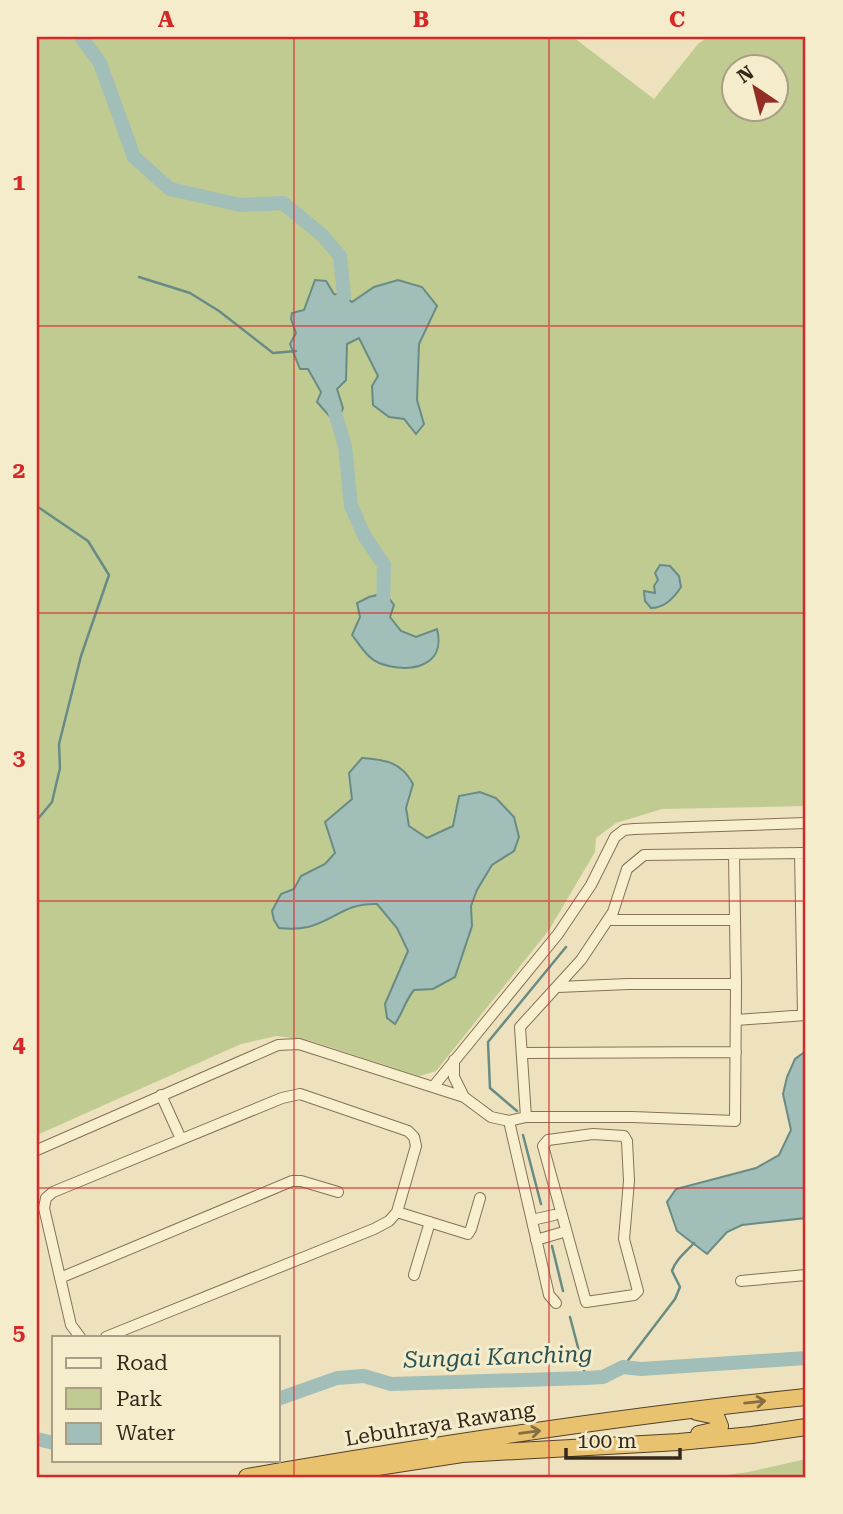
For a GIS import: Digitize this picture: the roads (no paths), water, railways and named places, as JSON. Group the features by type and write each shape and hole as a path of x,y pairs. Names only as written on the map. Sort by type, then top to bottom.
{"highway":[{"name":"Lebuhraya Rawang","path":"247,1477 407,1449 684,1410 806,1397"},
{"path":"679,1442 718,1430 720,1426 716,1416 684,1410"},
{"name":"Lebuhraya Rawang","path":"313,1477 461,1454 679,1442 806,1427"}],"street":[{"path":"433,1087 558,934 591,885 615,837 624,830 806,823"},
{"path":"526,1117 520,1027 581,960 613,912 627,869 644,855 803,853 805,1015 736,1020"},
{"path":"37,1150 278,1045 299,1044 464,1097 491,1118 509,1121 526,1117 632,1117 735,1121 734,854"},
{"path":"608,919 735,920"},
{"path":"558,987 736,984"},
{"path":"522,1053 736,1052"},
{"path":"454,1060 454,1077 464,1097"},
{"path":"79,1336 71,1325 44,1208 46,1198 53,1192 282,1098 300,1094 408,1131 414,1138 416,1146 397,1212 389,1221 374,1230 109,1336"},
{"path":"161,1095 181,1139"},
{"path":"509,1121 549,1295 556,1303"},
{"path":"593,1134 624,1136 627,1141 629,1181 624,1239 638,1291 634,1295 584,1301 543,1146 548,1140 593,1134"},
{"path":"60,1278 292,1181 338,1192"},
{"path":"397,1212 468,1234 480,1198"},
{"path":"532,1220 551,1215 557,1234 536,1240"},
{"path":"414,1275 430,1223"},
{"path":"741,1281 806,1275"}],"water":[{"path":"315,280 326,281 334,294 344,296 352,302 374,287 398,280 422,287 437,306 419,344 417,400 424,424 416,434 404,419 389,417 373,405 372,386 378,376 359,338 347,344 346,380 337,389 343,408 338,421 332,419 317,402 321,392 308,369 300,369 290,344 296,333 291,319 292,313 304,310"},
{"path":"660,565 670,566 679,576 681,587 669,602 651,608 645,601 644,591 655,593 654,586 658,580 655,573"},
{"path":"385,593 394,605 390,617 401,631 416,637 437,629 439,642 436,652 422,665 401,668 379,663 367,655 352,635 360,617 357,603"},
{"path":"362,758 392,763 408,776 413,784 406,808 409,826 427,838 453,826 459,796 480,792 496,798 514,817 519,837 514,851 492,865 477,890 471,906 472,926 455,977 433,989 414,990 395,1024 387,1018 385,1004 408,951 397,928 377,904 357,906 317,924 297,928 279,928 272,911 281,894 294,889 301,876 325,864 335,853 325,822 352,799 349,773"},
{"path":"806,1051 806,1218 742,1225 727,1232 707,1254 677,1231 667,1202 676,1189 756,1168 779,1155 791,1130 783,1094 787,1077 795,1059"}],"waterway":[{"path":"81,37 100,63 134,157 170,189 241,205 283,203 322,235 340,256 344,296 333,312"},
{"path":"139,277 190,293 219,311 273,353 296,351"},
{"path":"332,403 345,446 351,506 365,537 384,565 383,610"},
{"path":"37,820 52,802 60,768 59,744 81,656 109,575 88,541 38,507"},
{"path":"517,1111 490,1088 488,1042 566,947"},
{"path":"523,1135 541,1204"},
{"path":"623,1367 675,1299 680,1287 672,1271 694,1243"},
{"path":"552,1246 563,1291"},
{"path":"570,1317 586,1378"},
{"name":"Sungai Kanching","path":"280,1398 337,1378 364,1376 391,1384 586,1378 603,1377 623,1367 641,1369 806,1358"},
{"name":"Sungai Kanching","path":"37,1439 52,1443"}]}
